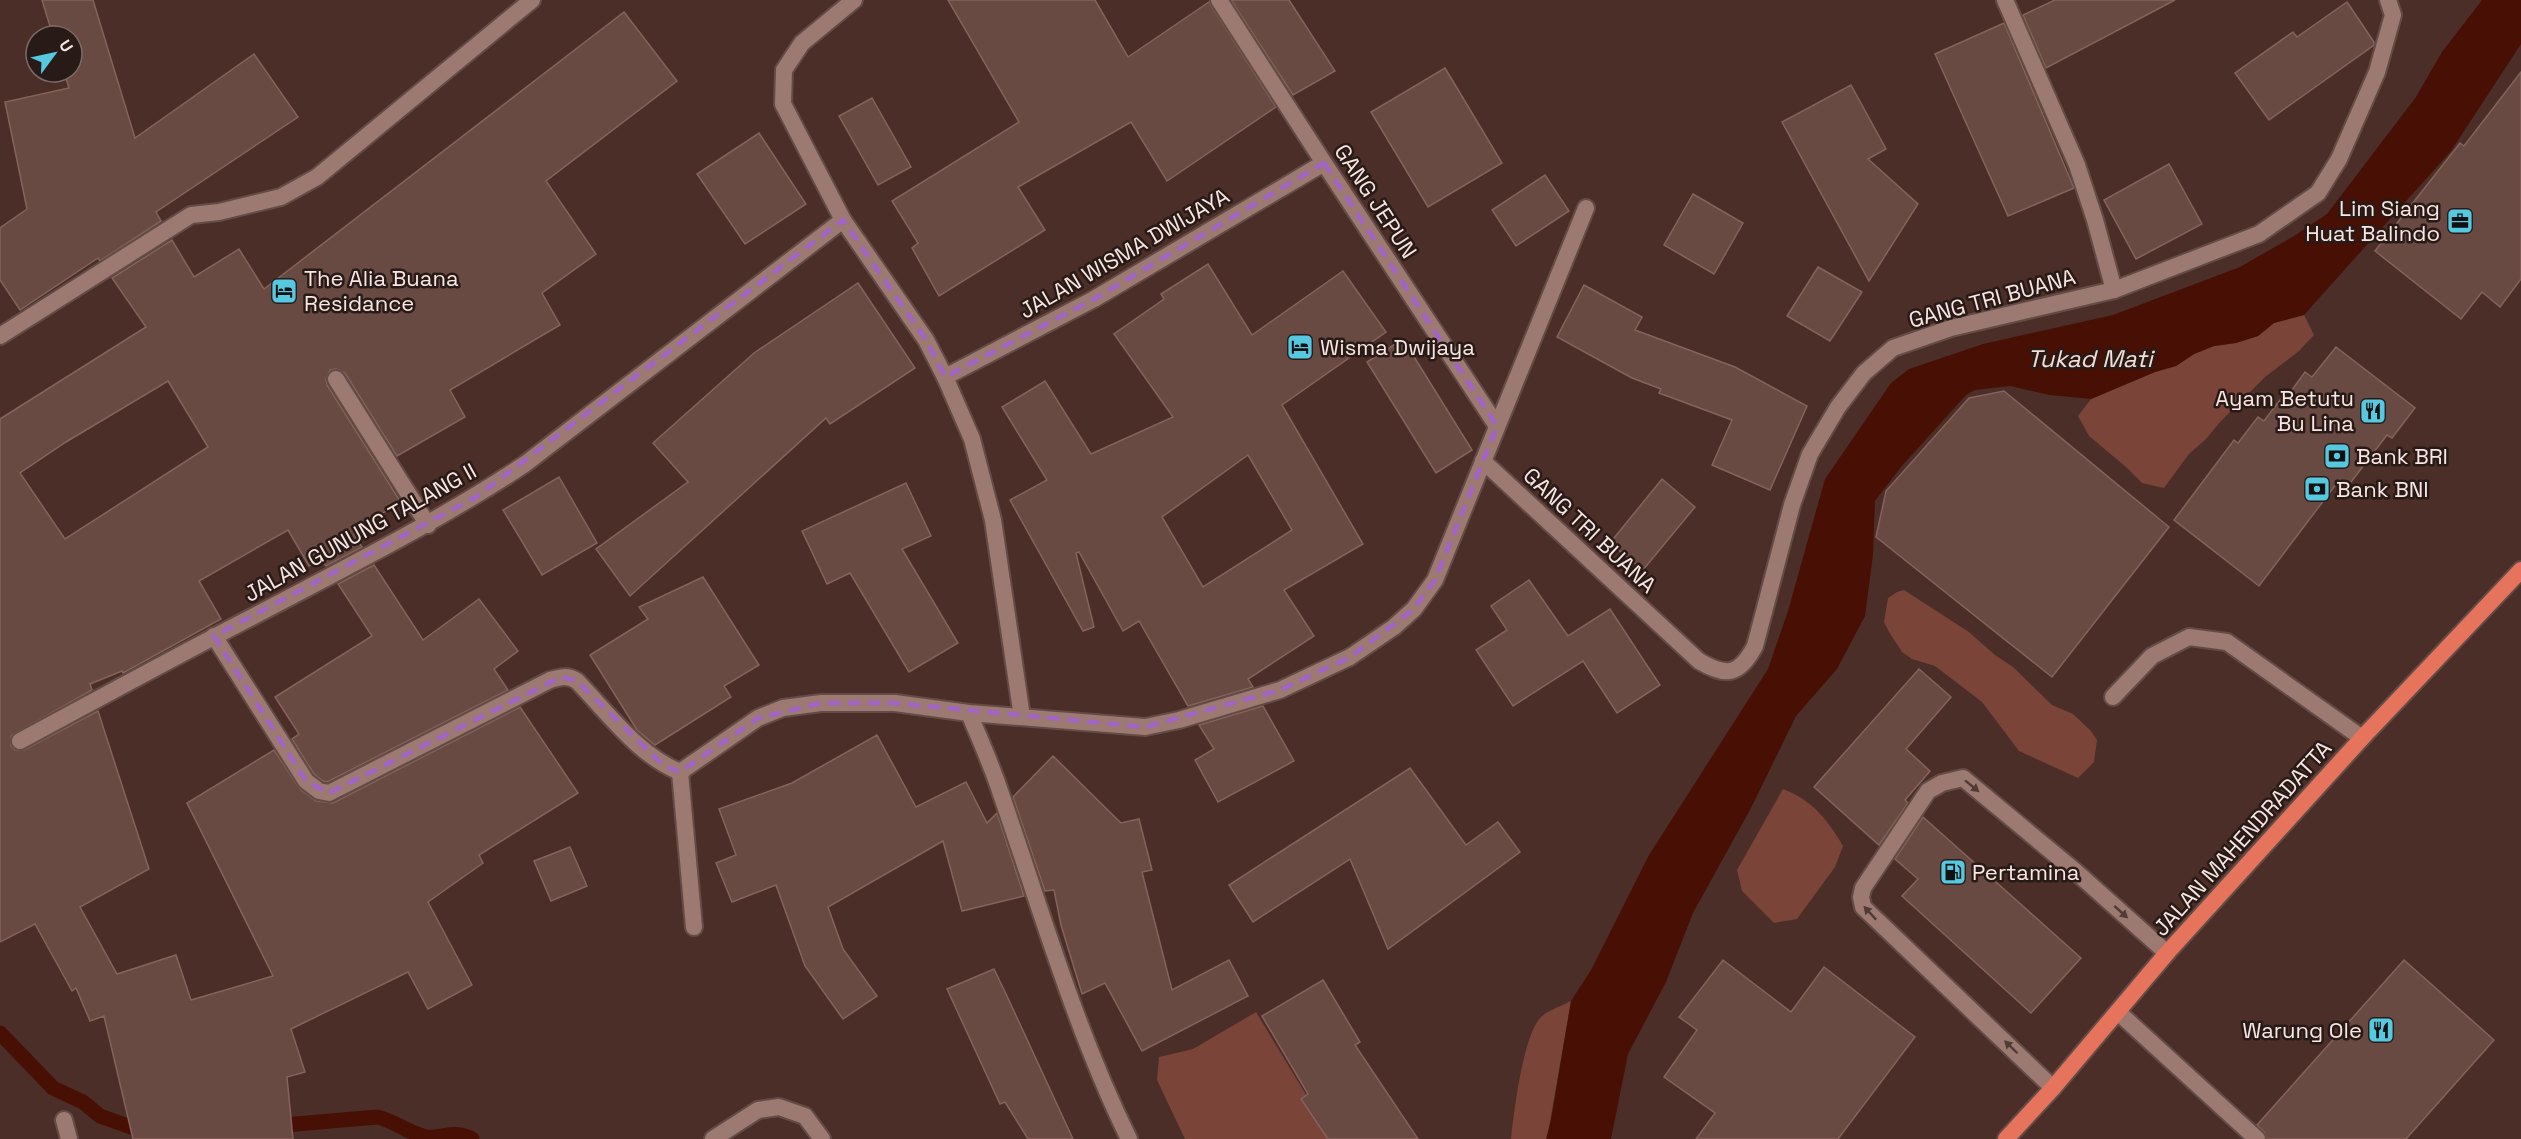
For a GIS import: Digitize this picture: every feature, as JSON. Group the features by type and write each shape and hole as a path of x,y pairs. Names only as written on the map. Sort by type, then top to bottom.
{"highway":[{"name":"JALAN MAHENDRADATTA","path":"2006,1139 2053,1088 2167,953 2362,738 2520,569"}],"street":[{"path":"0,336 191,215 219,212 281,198 317,177 532,0"},
{"path":"854,0 802,43 784,70 783,104 843,220 926,340 972,439 993,520 1022,717"},
{"name":"GANG JEPUN","path":"1219,0 1497,426"},
{"path":"2005,0 2077,165 2114,290"},
{"name":"GANG TRI BUANA","path":"1483,461 1684,648 1714,670 1728,672 1738,669 1747,661 1755,646 1792,505 1810,454 1838,407 1864,373 1893,348 1941,332 2114,290 2259,234 2318,193 2339,159 2377,72 2392,15 2388,0"},
{"name":"JALAN WISMA DWIJAYA","path":"945,377 1094,299 1324,163"},
{"path":"680,772 758,718 783,708 821,703 895,703 969,713 1145,726 1179,720 1280,690 1350,657 1401,621 1414,609 1435,580 1586,208"},
{"name":"JALAN GUNUNG TALANG II","path":"20,741 214,636 428,525 525,464 843,220"},
{"path":"336,379 428,525"},
{"path":"214,636 306,781 319,791 329,793 540,685 561,677 577,681 638,743 663,765 680,772"},
{"path":"2113,697 2152,656 2189,637 2227,642 2362,738"},
{"path":"969,713 1000,792 1085,1035 1111,1102 1129,1139"},
{"path":"680,772 694,927"},
{"path":"2053,1088 1863,907 1861,897 1863,888 1928,791 1942,783 1963,778 2046,846 2167,953"},
{"path":"2118,1012 2256,1139"},
{"path":"713,1139 758,1110 779,1107 805,1116 822,1139"},
{"path":"64,1120 69,1139"}],"highlighted area":[{"path":"1324,163 1497,426 1435,580 1414,609 1350,657 1280,690 1145,727 895,703 821,703 758,718 680,772 663,765 577,681 561,677 329,793 306,781 214,636 476,497 843,220 926,340 945,377 1094,299"}],"shaded area":[{"path":"2304,315 2314,335 2299,351 2265,377 2220,422 2189,454 2164,488 2142,483 2089,436 2078,416 2091,399 2155,372 2176,366 2194,354 2214,346 2236,343 2258,336 2274,323"},
{"path":"1904,590 1969,632 1995,655 2013,667 2052,705 2073,714 2097,740 2094,762 2078,778 2019,751 1982,702 1935,666 1912,659 1902,652 1884,622 1888,598"},
{"path":"1783,789 1811,805 1831,827 1843,846 1835,867 1797,919 1774,923 1742,891 1737,870"},
{"path":"1571,1001 1547,1139 1511,1139 1524,1056 1535,1026 1541,1017 1551,1010"},
{"path":"1256,1012 1332,1139 1185,1139 1157,1080 1159,1057 1193,1049"}],"water":[{"name":"Tukad Mati","path":"2482,0 2521,0 2521,44 2451,151 2304,315 2274,323 2258,336 2236,343 2214,346 2194,354 2176,366 2155,372 2091,399 2050,395 2010,386 1975,390 1966,395 1901,467 1875,501 1873,555 1865,616 1837,669 1796,716 1751,808 1693,913 1666,982 1628,1054 1611,1139 1546,1139 1571,1001 1591,970 1649,855 1768,669 1788,611 1825,479 1891,383 1909,369 1983,344 2113,315 2240,267 2294,236 2327,214 2416,97 2442,52"}],"building":[{"path":"42,0 93,0 135,138 254,54 298,117 156,212 161,221 100,261 98,258 20,310 0,280 0,228 27,209 5,102 69,88 68,84 84,84 84,24 49,24"},
{"path":"948,0 1095,0 1128,57 1209,2 1276,107 1167,181 1131,122 1018,187 1045,230 939,296 912,248 918,243 892,201 1019,122"},
{"path":"1231,0 1289,0 1335,71 1293,95"},
{"path":"2055,0 2175,0 2046,68 2023,15"},
{"path":"2347,2 2374,45 2269,120 2235,73 2293,32 2297,37"},
{"path":"624,12 677,81 546,181 596,254 542,293 560,325 450,390 465,417 397,456 345,373 336,369 330,370 326,379 327,385 400,501 354,534 362,547 326,566 321,559 309,566 288,530 199,581 221,619 123,673 122,671 90,684 92,690 11,736 11,746 15,750 24,750 98,711 149,869 80,907 117,974 176,955 191,1000 273,976 187,803 274,750 300,789 316,801 333,803 520,707 578,793 479,855 483,863 428,902 472,985 428,1009 408,972 291,1029 305,1072 287,1077 293,1139 133,1139 104,1016 90,1021 76,988 72,991 35,924 0,942 0,419 146,327 112,278 172,240 194,277 239,249 264,289","holes":["168,381 208,447 65,539 20,473 66,442"]},
{"path":"2004,23 2074,188 2008,216 1935,54"},
{"path":"1445,68 1502,163 1428,207 1371,112"},
{"name":"Lim Siang Huat Balindo","path":"2521,72 2521,279 2500,307 2482,292 2461,319 2375,251 2460,143 2464,146"},
{"path":"1851,85 1886,149 1868,159 1918,204 1869,281 1782,122"},
{"path":"872,98 911,167 878,185 839,116"},
{"path":"759,133 806,204 745,244 697,174"},
{"path":"2169,164 2202,224 2136,259 2104,200"},
{"path":"1545,175 1569,211 1516,246 1492,210"},
{"path":"1693,194 1743,223 1714,274 1664,245"},
{"path":"1208,264 1252,335 1343,271 1386,332 1282,405 1363,544 1284,590 1314,636 1248,679 1253,687 1188,706 1139,621 1123,631 1079,552 1076,553 1094,627 1083,631 1010,500 1047,480 1002,407 1045,381 1091,454 1173,417 1114,334 1164,299 1161,294","holes":["1248,455 1292,530 1203,587 1162,517"]},
{"path":"1818,267 1862,292 1830,341 1787,316"},
{"path":"858,283 915,368 830,424 826,418 630,596 596,549 688,482 653,443 754,353"},
{"path":"1584,285 1642,317 1635,330 1735,367 1807,406 1770,490 1712,465 1732,420 1659,393 1661,389 1632,378 1557,337"},
{"path":"1403,339 1472,450 1436,473 1367,362"},
{"path":"2336,347 2415,408 2392,438 2387,435 2348,486 2340,479 2259,586 2174,520 2234,440 2238,443 2258,417 2264,421 2283,396 2286,398 2305,372 2312,377"},
{"path":"2004,391 2169,527 2052,677 1876,537 1886,491 1969,398"},
{"path":"559,477 597,543 542,575 503,510"},
{"path":"1662,479 1695,507 1643,570 1610,543"},
{"path":"906,483 931,536 902,549 958,643 909,672 850,573 827,584 802,531"},
{"path":"374,565 423,640 479,599 518,651 494,669 508,690 327,782 314,774 292,739 299,734 275,697 372,636 338,584"},
{"path":"703,577 759,665 724,686 731,697 655,745 637,730 590,655 648,619 639,607"},
{"path":"1529,580 1568,636 1610,609 1660,685 1617,713 1583,661 1513,706 1476,650 1507,630 1491,606"},
{"path":"1919,669 1951,697 1906,749 1930,771 1905,800 1908,803 1879,845 1814,787"},
{"path":"1263,706 1294,761 1218,802 1195,760 1214,749 1199,725"},
{"path":"877,735 916,807 966,782 987,823 997,813 1024,896 962,911 943,841 828,907 843,949 877,996 843,1019 805,966 776,885 732,902 716,863 736,855 719,809 792,783"},
{"path":"1053,756 1121,823 1139,819 1152,870 1142,872 1172,990 1229,960 1248,996 1142,1051 1105,983 1082,994 1061,925 1054,890 1045,891 1013,797"},
{"path":"1410,768 1466,845 1498,822 1520,852 1388,949 1350,859 1253,922 1229,885"},
{"path":"1923,817 2081,958 2031,1013 1902,896 1918,879 1895,859"},
{"path":"570,847 587,886 551,901 534,861"},
{"path":"1723,960 1791,1012 1824,967 1915,1037 1838,1139 1696,1139 1715,1113 1664,1077 1697,1030 1679,1017"},
{"path":"2404,960 2494,1040 2406,1139 2267,1139 2257,1125"},
{"path":"994,969 1073,1139 1028,1139 1005,1102 1000,1104 947,989"},
{"path":"1323,980 1360,1042 1355,1045 1418,1139 1328,1139 1301,1099 1308,1094 1262,1016"}],"waterway":[{"path":"0,1033 53,1088 83,1102 100,1116 148,1133"},
{"path":"273,1126 377,1117 426,1137 453,1134 472,1139"}],"place":[{"name":"Lim Siang Huat Balindo","path":"2460,221"},
{"name":"The Alia Buana Residance","path":"284,291"},
{"name":"Wisma Dwijaya","path":"1300,347"},
{"name":"Ayam Betutu Bu Lina","path":"2373,411"},
{"name":"Bank BRI","path":"2337,456"},
{"name":"Bank BNI","path":"2317,489"},
{"name":"Pertamina","path":"1953,872"},
{"name":"Warung Ole","path":"2381,1030"}]}
